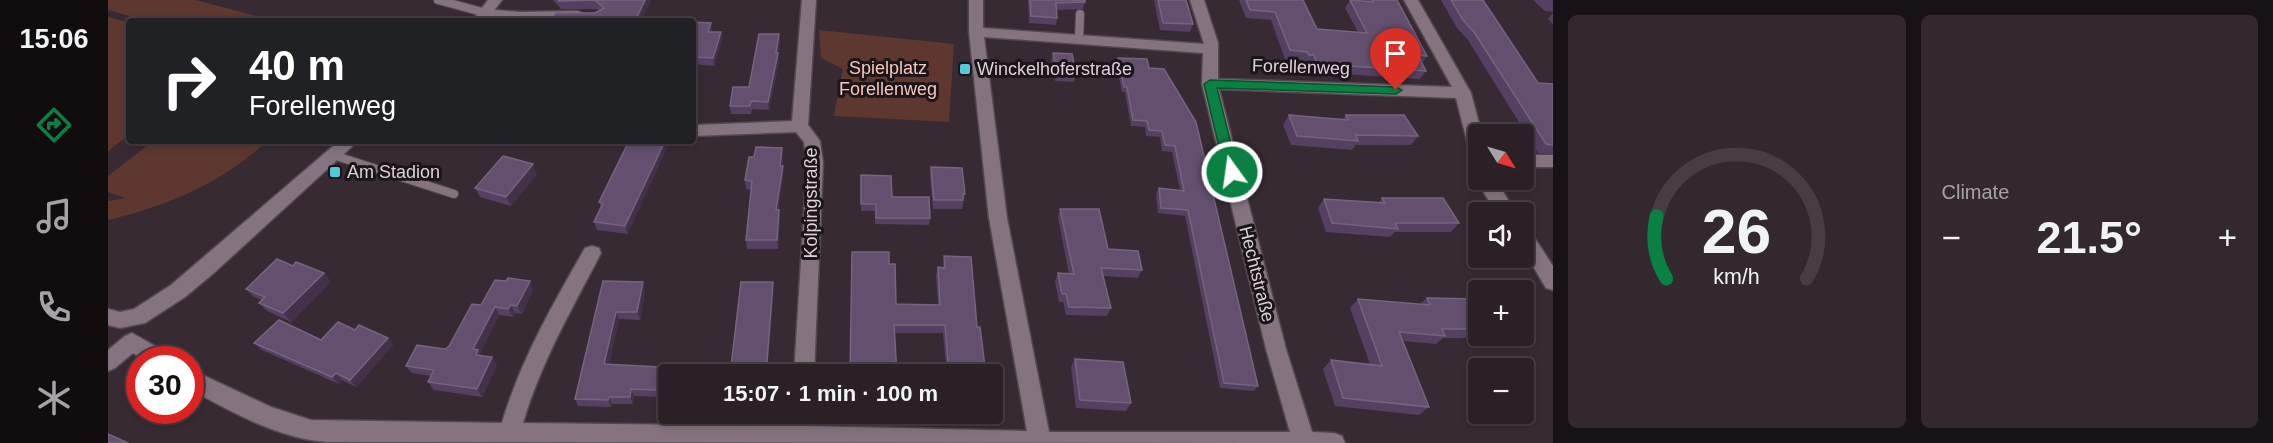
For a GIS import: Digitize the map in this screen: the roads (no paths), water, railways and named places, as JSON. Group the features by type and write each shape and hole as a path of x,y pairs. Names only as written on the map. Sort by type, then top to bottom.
{"street":[{"path":"483,17 495,0"},
{"name":"Kolpingstraße","path":"805,364 814,163 812,141 800,126 809,0"},
{"path":"976,0 976,32 1004,257 1040,442"},
{"name":"Hechtstraße","path":"1197,0 1211,43 1210,84 1276,349 1304,441"},
{"path":"1411,0 1463,93 1471,124"},
{"path":"483,17 593,15"},
{"path":"976,32 1210,49"},
{"name":"Forellenweg","path":"1210,84 1463,93"},
{"path":"696,131 732,128 781,129 800,126"},
{"path":"108,317 120,320 138,317 178,291 346,144"},
{"path":"1534,160 1553,161"},
{"path":"1534,252 1553,282"},
{"path":"510,432 518,399 566,300 592,253"},
{"path":"108,362 132,342 138,317"},
{"path":"132,342 139,346"},
{"path":"204,385 280,420 302,436 348,432 510,432 592,438 743,440 801,437 894,437 1040,442 1304,441 1334,443"},
{"path":"801,437 802,424"}],"lane":[{"path":"438,0 483,17"},
{"path":"1079,39 1080,14"},
{"path":"333,155 454,194"}],"place":[{"name":"Winckelhoferstraße","path":"965,69"},
{"name":"Am Stadion","path":"335,172"}],"park label":[{"name":"Spielplatz Forellenweg","path":"888,78"}]}
